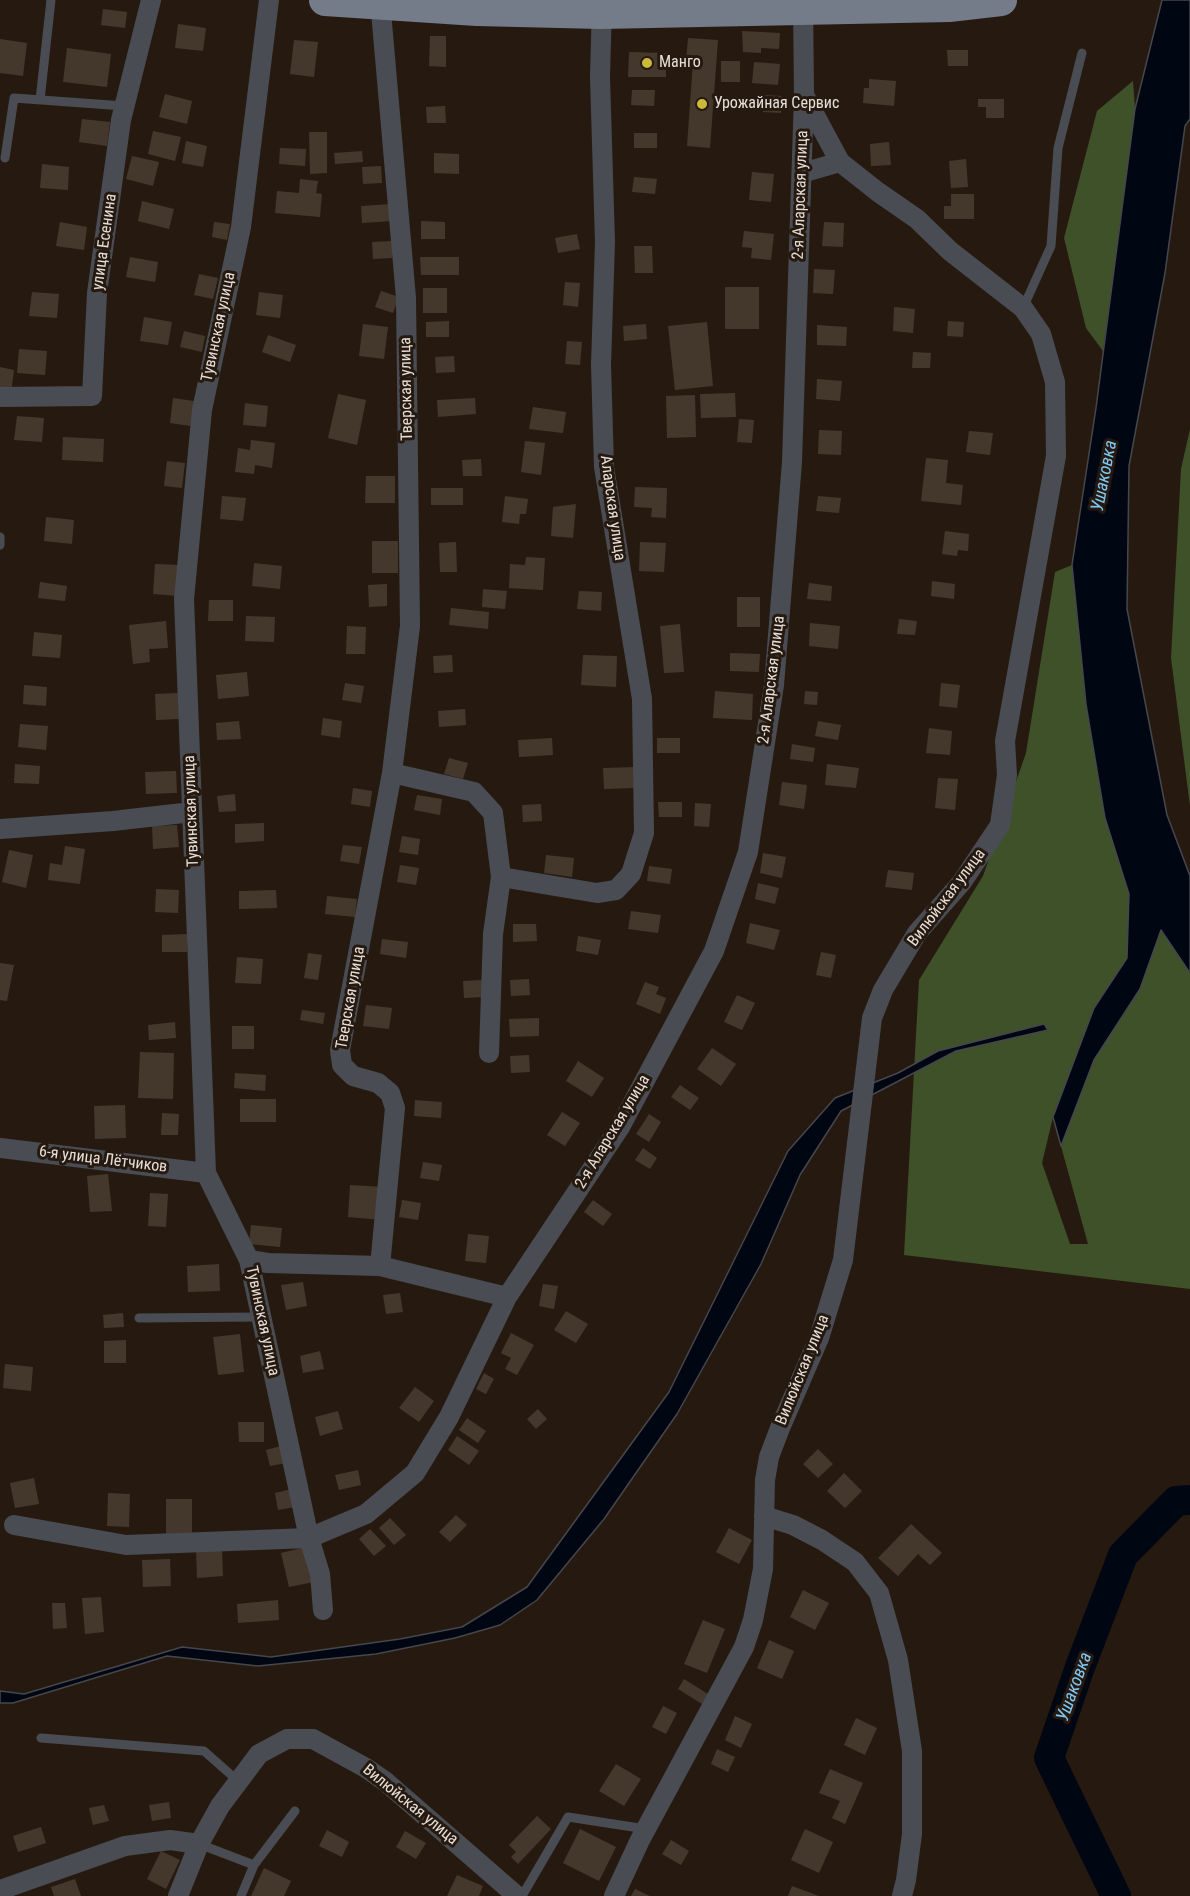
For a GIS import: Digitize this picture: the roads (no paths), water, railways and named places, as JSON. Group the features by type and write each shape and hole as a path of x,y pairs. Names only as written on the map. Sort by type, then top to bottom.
{"main road":[{"path":"325,0 477,10 803,4 948,6 1002,0"}],"street":[{"name":"улица Есенина","path":"0,397 92,396 97,293 124,106 151,0"},
{"name":"Тувинская улица","path":"269,0 241,227 202,410 184,599 206,1173 249,1260 309,1538 320,1574 323,1610"},
{"name":"Тверская улица","path":"380,2 405,286 410,626 392,773 340,1050 342,1065 353,1076 378,1083 390,1093 395,1108 380,1266"},
{"name":"2-я Аларская улица","path":"309,1538 366,1514 415,1473 449,1417 507,1297 620,1127 714,951 748,852 774,685 791,474 804,95 803,4"},
{"name":"Аларская улица","path":"501,877 597,894 616,890 631,874 644,833 642,699 604,467 601,365 605,242 600,77 602,6"},
{"path":"802,173 840,162 804,95"},
{"name":"Вилюйская улица","path":"614,1896 646,1830 744,1647 753,1620 764,1569 765,1480 769,1457 819,1338 843,1260 872,1018 884,990 917,933 962,882 1000,825 1007,775 1005,741 1056,456 1054,382 1041,334 1023,308 950,251 917,219 840,162"},
{"path":"392,773 474,792 493,813 501,877 493,934 489,1053"},
{"path":"0,829 113,821 192,812"},
{"name":"6-я улица Лётчиков","path":"0,1148 206,1173"},
{"path":"249,1260 268,1263 380,1266 507,1297"},
{"path":"764,1516 793,1525 822,1540 855,1562 879,1593 898,1660 912,1751 912,1834 902,1896"},
{"path":"14,1525 126,1545 309,1538"},
{"name":"Вилюйская улица","path":"178,1896 199,1844 220,1806 259,1754 287,1739 313,1739 366,1768 386,1782 517,1896"},
{"path":"0,1890 125,1846 170,1840 199,1844"}],"lane":[{"path":"40,100 51,0"},
{"path":"1023,308 1051,246 1058,148 1082,53"},
{"path":"5,158 14,98 124,106"},
{"path":"0,537 0,545"},
{"path":"139,1318 261,1317"},
{"path":"41,1738 204,1751 238,1782"},
{"path":"241,1896 254,1865 295,1811"},
{"path":"522,1896 568,1817 646,1830"},
{"path":"199,1844 254,1865"}],"water":[{"path":"1162,0 1190,0 1190,119 1185,126 1165,273 1129,466 1127,609 1167,815 1190,876 1190,973 1161,930 1140,989 1094,1060 1061,1146 1053,1117 1094,1008 1127,958 1129,894 1105,818 1086,704 1072,565 1096,408 1135,109"},
{"path":"1044,1024 1048,1030 956,1051 841,1111 800,1175 761,1264 677,1414 604,1519 537,1600 500,1625 455,1638 376,1654 258,1666 167,1656 13,1703 0,1703 0,1691 24,1694 182,1647 271,1657 400,1639 462,1627 527,1587 669,1392 788,1151 835,1098 898,1073 938,1051"}],"waterway":[{"name":"Ушаковка","path":"1116,1896 1049,1758 1080,1667 1123,1555 1176,1501 1190,1500"}],"place":[{"name":"Манго","path":"647,63"},
{"name":"Урожайная Сервис","path":"702,104"}]}
